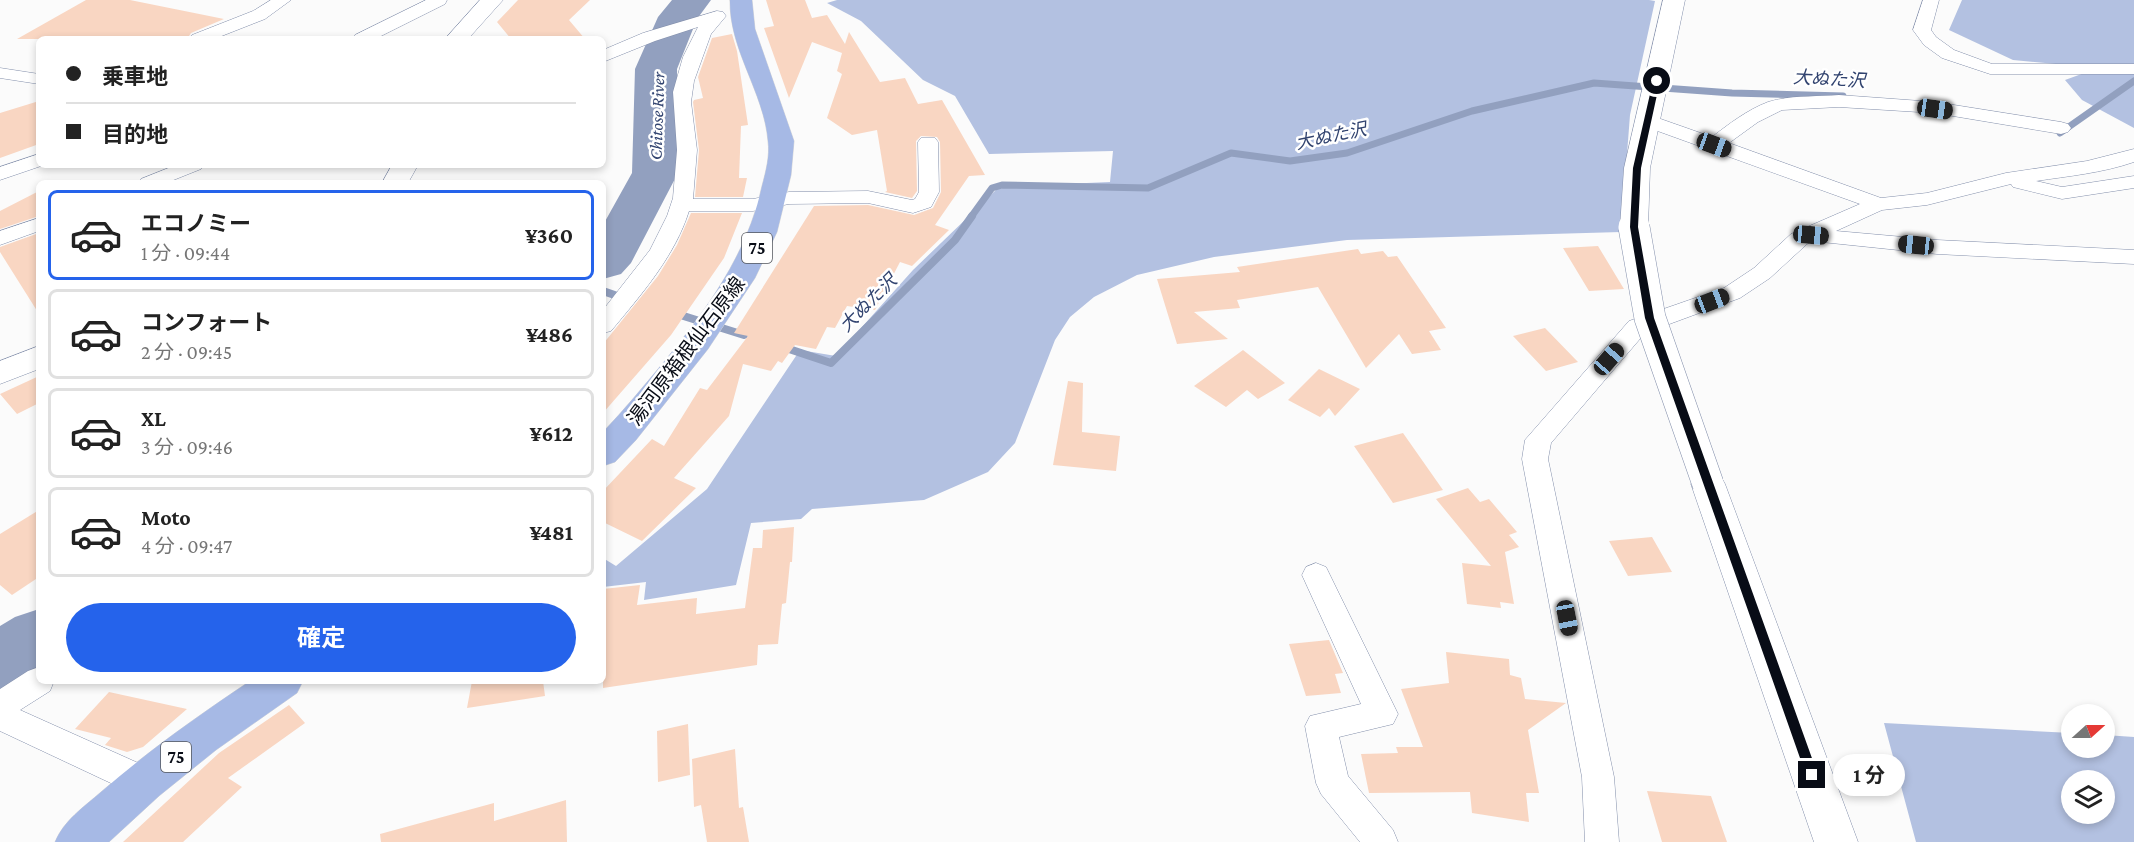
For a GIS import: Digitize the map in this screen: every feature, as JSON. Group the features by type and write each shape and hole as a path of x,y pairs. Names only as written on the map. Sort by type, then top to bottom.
{"main road":[{"name":"湯河原箱根仙石原線","path":"606,450 630,427 724,306 745,274 762,237 774,201 781,138 742,24 724,12"},
{"name":"75","path":"77,842 144,782 201,737 279,684"}],"street":[{"path":"206,36 259,15 282,0"},
{"path":"367,36 440,0"},
{"path":"459,36 492,0"},
{"path":"1674,0 1637,168 1634,227 1650,318 1836,842"},
{"path":"1931,0 1923,30 1930,41 1948,54 1965,62 1990,69 2134,69"},
{"path":"606,56 649,37 724,12"},
{"path":"606,322 639,283 676,221 684,195 687,127 682,101 689,68 702,32 724,12"},
{"path":"0,73 36,79"},
{"path":"1714,145 1752,118 1777,106 1826,101 1873,101 2061,128"},
{"path":"1648,121 1879,204 1903,205 2005,179 2111,164 2134,155"},
{"path":"681,205 753,205 789,198 868,197 913,207 924,202 929,192 928,141"},
{"path":"0,174 36,161"},
{"path":"156,180 186,168"},
{"path":"2005,179 2062,192 2134,182"},
{"path":"1602,842 1598,777 1535,459 1538,440 1637,327 1732,293 1762,273 1799,239 1879,204"},
{"path":"0,238 36,225"},
{"path":"1811,235 1937,247 2134,257"},
{"path":"0,373 36,358"},
{"path":"1316,575 1382,714 1321,726 1333,783 1381,842"},
{"path":"0,706 36,683"},
{"path":"0,716 144,782"}],"shaded area":[{"path":"837,0 1655,1 1630,115 1621,232 1347,240 1214,257 1137,275 1094,297 1070,317 1055,340 1015,443 988,472 924,500 812,509 801,519 751,523 736,585 644,600 646,582 606,587 606,560 616,566 707,489 800,350 836,356 913,270 997,189 1015,186 1110,182 1113,151 989,154 955,96 923,80 861,21 827,3"},
{"path":"1962,0 2134,0 2134,128 2082,100 2065,80 2098,68 2013,60 1949,30"},
{"path":"1884,723 2061,732 2061,758 2115,758 2115,736 2134,737 2134,842 1916,842"}],"building":[{"path":"86,0 130,0 224,19 191,33 189,36 36,36 36,39 17,39"},
{"path":"518,0 590,0 569,20 582,36 509,36 497,22"},
{"path":"766,0 805,0 812,18 827,15 845,44 849,32 880,82 905,78 918,104 942,100 985,175 969,176 935,225 949,230 912,266 900,262 875,310 847,306 835,328 827,327 816,349 795,345 782,363 778,361 771,371 743,364 729,416 674,478 696,488 642,541 606,523 606,488 652,439 664,446 700,388 707,390 748,336 734,333 814,206 868,205 914,215 933,208 941,192 940,142 937,137 921,136 916,141 917,191 912,198 885,192 887,191 877,130 852,135 827,118 842,74 837,71 842,53 812,42 789,98 764,28 774,26"},
{"path":"732,34 737,51 748,125 741,126 739,178 747,178 743,197 695,197 699,150 693,102 703,98 698,77 712,38"},
{"path":"36,102 36,145 0,158 0,113"},
{"path":"36,193 36,217 0,229 0,211"},
{"path":"691,213 742,213 724,258 671,335 606,410 606,340 658,276 677,245"},
{"path":"36,234 36,309 0,252 0,247"},
{"path":"1598,246 1624,289 1589,291 1563,248"},
{"path":"1358,249 1361,254 1383,251 1388,257 1397,256 1446,328 1429,331 1441,350 1412,354 1399,334 1366,368 1318,287 1237,300 1240,308 1194,312 1228,339 1177,344 1157,279 1240,272 1237,267"},
{"path":"1545,328 1578,362 1546,371 1513,336"},
{"path":"1243,350 1285,383 1258,399 1247,390 1226,407 1194,386"},
{"path":"1319,369 1360,389 1335,416 1329,408 1320,417 1288,400"},
{"path":"36,377 36,404 17,414 0,394"},
{"path":"1068,381 1083,383 1082,432 1120,436 1116,471 1053,465"},
{"path":"1403,433 1443,490 1393,503 1354,446"},
{"path":"1468,488 1480,502 1489,499 1517,532 1509,535 1519,547 1505,552 1514,604 1500,602 1501,608 1467,604 1462,563 1491,566 1436,499"},
{"path":"36,512 36,579 12,595 0,585 0,534"},
{"path":"794,527 792,562 790,562 786,603 782,604 778,644 758,645 757,665 603,688 603,684 606,684 606,589 640,585 637,605 697,598 696,614 745,608 753,548 762,548 763,530"},
{"path":"1652,537 1672,572 1628,576 1609,541"},
{"path":"1329,640 1343,673 1335,674 1341,693 1306,696 1289,644"},
{"path":"1446,652 1509,659 1510,675 1521,678 1525,699 1566,703 1528,730 1539,793 1526,793 1529,822 1472,813 1470,792 1369,793 1361,754 1398,753 1396,747 1423,747 1401,689 1449,683"},
{"path":"471,684 543,684 545,696 467,708"},
{"path":"109,692 187,709 143,747 127,752 105,745 111,738 75,729"},
{"path":"289,705 305,723 228,778 242,787 183,842 123,842 219,753"},
{"path":"688,724 690,775 658,782 657,731"},
{"path":"735,749 739,808 743,807 749,842 707,842 701,805 694,807 692,759"},
{"path":"1647,791 1711,796 1727,842 1662,842"},
{"path":"566,800 567,842 381,842 380,834 494,803 494,821"}],"waterway":[{"name":"Chitose River","path":"606,260 613,252 655,173 656,69 678,17 692,0"},
{"name":"大ぬた沢","path":"2060,133 2134,81"},
{"name":"大ぬた沢","path":"971,217 992,188 1002,185 1148,188 1231,153 1290,161 1347,153 1472,111 1594,83 1732,93 1843,96"},
{"name":"大ぬた沢","path":"780,346 831,363 955,240 972,216"},
{"name":"大ぬた沢","path":"606,292 626,299"},
{"name":"大ぬた沢","path":"674,313 744,335"},
{"name":"Chitose River","path":"0,663 36,640"}],"route":[{"path":"1657,81 1637,168 1634,227 1650,318 1812,775"}]}
